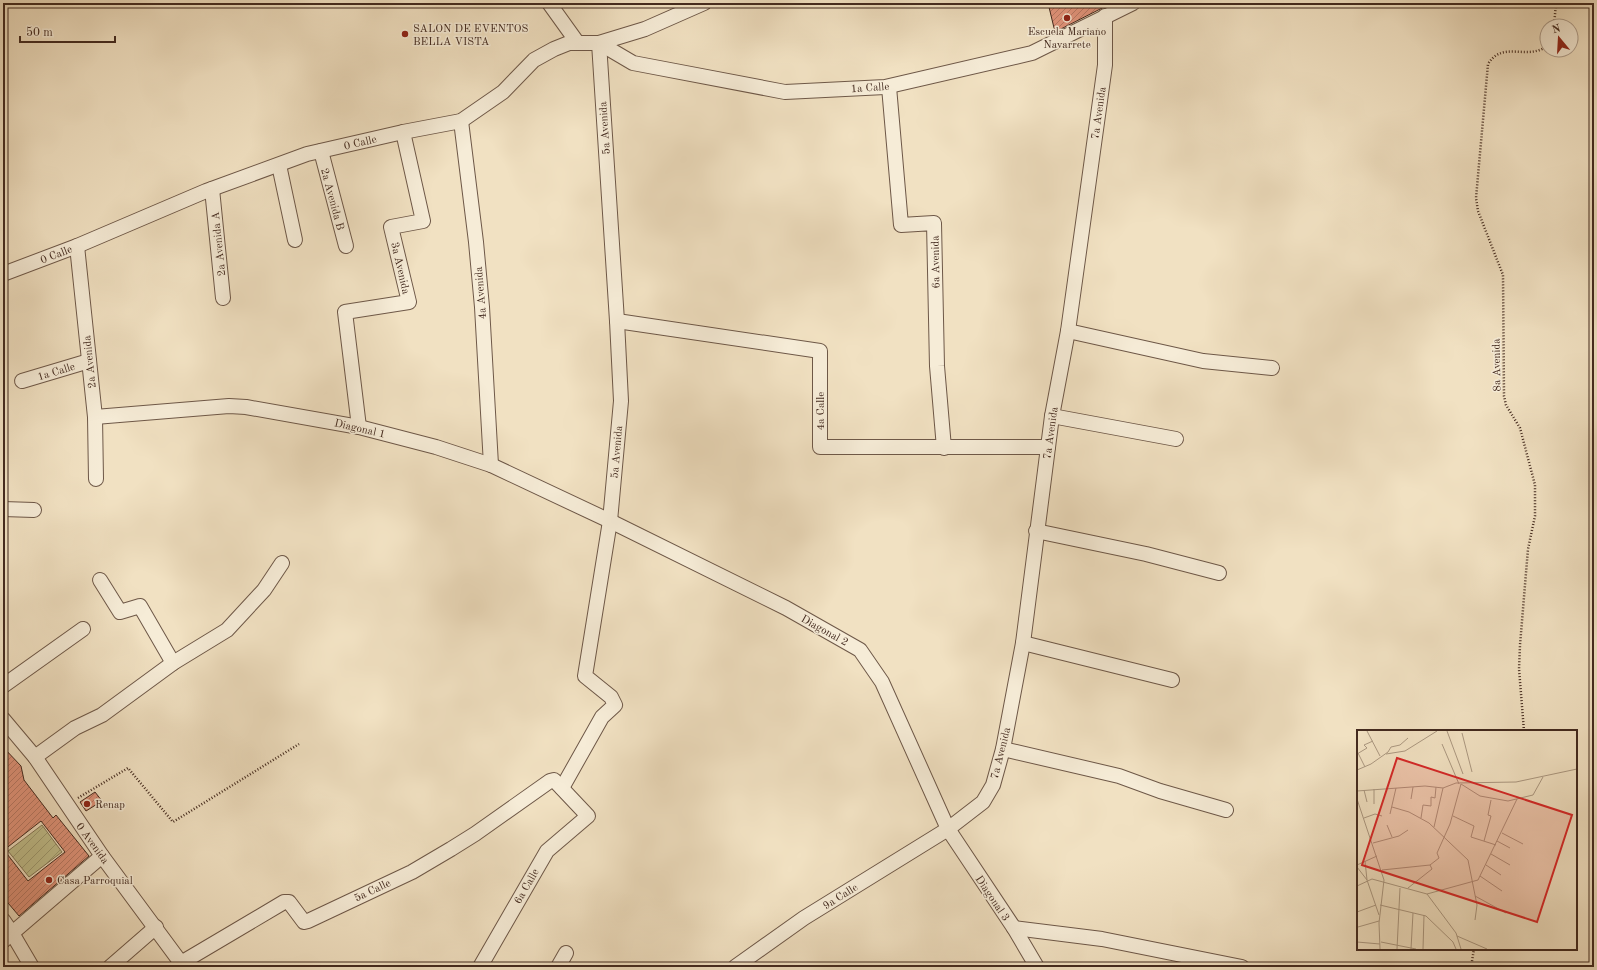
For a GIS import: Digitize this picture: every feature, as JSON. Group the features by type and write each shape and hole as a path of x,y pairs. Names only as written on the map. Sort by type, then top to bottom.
{"street":[{"path":"550,3 577,42"},
{"name":"0 Calle","path":"3,274 77,246 212,189 279,165 321,151 403,132 461,121 503,92 534,60 554,49 577,42 599,43 645,29 704,3"},
{"name":"1a Calle","path":"599,43 633,63 785,92 889,87 1032,53 1133,3"},
{"name":"7a Avenida","path":"948,829 983,802 993,785 1003,749 1023,643 1036,531 1052,416 1068,331 1105,66 1105,16"},
{"name":"5a Avenida","path":"562,788 602,717 615,705 611,697 585,676 610,521 621,401 618,321 599,43"},
{"name":"6a Avenida","path":"889,87 901,225 934,223 937,366 944,448"},
{"name":"4a Avenida","path":"461,121 476,242 482,307 491,465"},
{"name":"3a Avenida","path":"359,427 345,312 409,302 391,227 422,221 403,132"},
{"name":"2a Avenida B","path":"321,151 346,246"},
{"path":"279,165 295,240"},
{"name":"2a Avenida A","path":"212,189 224,298"},
{"name":"2a Avenida","path":"77,246 95,417 96,479"},
{"name":"4a Calle","path":"618,321 820,351 820,447 1048,447"},
{"path":"1068,331 1203,361 1272,368"},
{"name":"1a Calle","path":"22,381 89,361"},
{"name":"Diagonal 1","path":"95,417 229,406 290,413 359,427 436,447 491,465 610,521"},
{"path":"1052,416 1176,439"},
{"path":"3,510 34,510"},
{"name":"Diagonal 2","path":"610,521 786,608 860,650 882,682 948,829"},
{"path":"1036,531 1146,554 1219,573"},
{"path":"35,757 76,728 102,715 173,663 227,630 264,590 282,563"},
{"path":"100,580 120,612 140,606 173,663"},
{"path":"3,686 83,628"},
{"path":"1023,643 1172,680"},
{"name":"0 Avenida","path":"3,719 35,757 66,805 102,856 183,965"},
{"path":"1003,749 1119,776 1137,781 1160,791 1226,810"},
{"name":"5a Calle","path":"183,965 284,902 289,902 304,922 308,921 412,872 445,853 475,834 550,781 554,780 562,788"},
{"name":"6a Calle","path":"480,967 547,851 587,818 587,814 562,788"},
{"name":"Diagonal 3","path":"948,829 1014,928 1037,967"},
{"name":"9a Calle","path":"735,967 804,918 948,829"},
{"path":"8,937 102,856"},
{"path":"3,920 8,937 32,967"},
{"path":"110,967 156,927"},
{"path":"1014,928 1102,939 1242,967"},
{"path":"558,967 566,953"}],"path":[{"path":"1555,18 1556,3"},
{"name":"8a Avenida","path":"1524,730 1519,669 1520,645 1528,549 1535,516 1535,485 1520,428 1506,405 1504,396 1503,275 1478,211 1476,198 1488,64 1493,55 1502,52 1539,50"},
{"path":"66,805 128,768 173,822 299,744"},
{"path":"1471,967 1474,950"}],"shaded area":[{"path":"42,825 62,852 29,877 8,851"}],"building":[{"name":"Escuela Mariano Navarrete","path":"1048,3 1112,3 1055,32"},
{"path":"3,747 21,766 24,780 53,818 56,815 89,856 19,916 3,897","holes":["41,821 65,852 28,881 4,850"]},
{"path":"95,792 102,801 86,811 80,802"}],"place":[{"name":"Escuela Mariano Navarrete","path":"1067,18"},
{"name":"SALON DE EVENTOS BELLA VISTA","path":"405,34"},
{"name":"Renap","path":"87,804"},
{"name":"Casa Parroquial","path":"49,880"}]}
